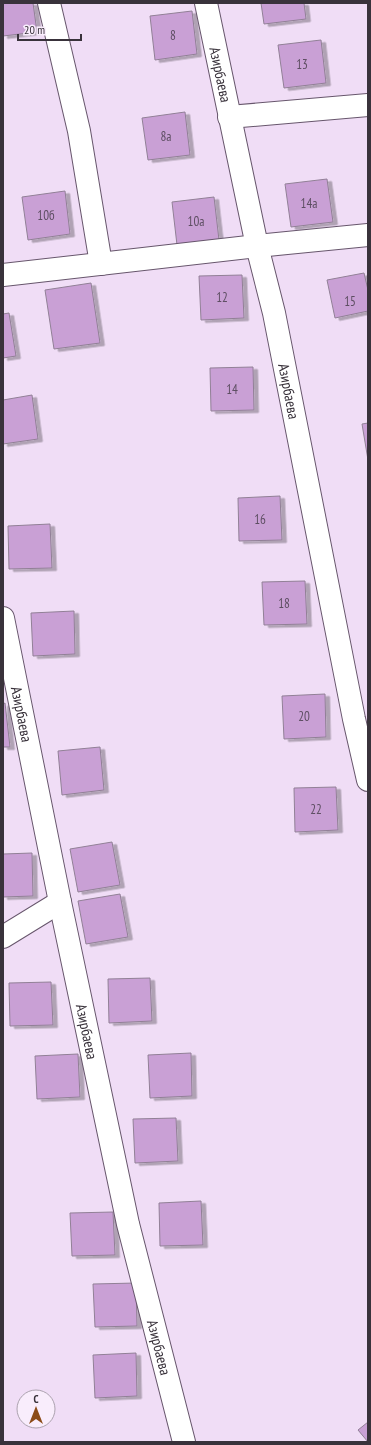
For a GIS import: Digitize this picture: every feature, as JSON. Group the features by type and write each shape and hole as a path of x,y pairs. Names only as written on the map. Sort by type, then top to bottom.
{"street":[{"path":"49,3 79,131 101,264"},
{"name":"Азирбаева","path":"206,3 257,246 274,313 354,719 368,780"},
{"path":"229,117 368,105"},
{"path":"3,275 257,246 368,236"},
{"name":"Азирбаева","path":"3,618 60,902 128,1224 184,1442"},
{"path":"3,937 60,902"}],"building":[{"path":"3,3 33,3 37,32 3,36"},
{"path":"261,3 304,3 306,19 264,24"},
{"path":"192,11 197,54 155,60 150,16"},
{"path":"321,40 326,83 284,88 278,45"},
{"path":"185,112 190,155 148,160 142,118"},
{"path":"327,179 333,222 291,227 285,184"},
{"path":"65,191 70,234 28,240 22,197"},
{"path":"214,197 219,240 177,245 172,202"},
{"path":"364,273 368,290 368,311 335,318 327,280"},
{"path":"242,275 244,318 201,320 199,276"},
{"path":"91,283 100,343 54,349 45,290"},
{"path":"9,313 16,356 3,358 3,314"},
{"path":"253,367 254,410 211,411 210,368"},
{"path":"32,395 38,439 3,444 3,400"},
{"path":"368,423 368,460 362,424"},
{"path":"280,496 282,540 239,541 238,498"},
{"path":"50,524 52,568 9,569 8,526"},
{"path":"305,581 307,624 264,625 262,582"},
{"path":"74,611 75,654 33,656 31,613"},
{"path":"325,694 326,737 284,739 282,696"},
{"path":"5,703 10,747 3,747 3,704"},
{"path":"100,747 104,790 62,795 58,751"},
{"path":"336,787 338,830 295,832 294,788"},
{"path":"112,842 120,885 78,892 70,849"},
{"path":"32,853 33,896 3,897 3,854"},
{"path":"120,894 128,937 86,944 78,901"},
{"path":"150,978 152,1021 109,1023 108,979"},
{"path":"51,982 53,1025 10,1026 9,983"},
{"path":"191,1053 192,1096 150,1098 148,1055"},
{"path":"78,1054 80,1097 37,1099 35,1056"},
{"path":"176,1118 178,1161 135,1163 133,1119"},
{"path":"201,1201 203,1245 160,1246 159,1203"},
{"path":"113,1212 115,1255 72,1256 70,1213"},
{"path":"136,1283 137,1326 95,1327 93,1284"},
{"path":"136,1353 137,1396 95,1398 93,1355"},
{"path":"368,1422 368,1442 358,1430"}]}
